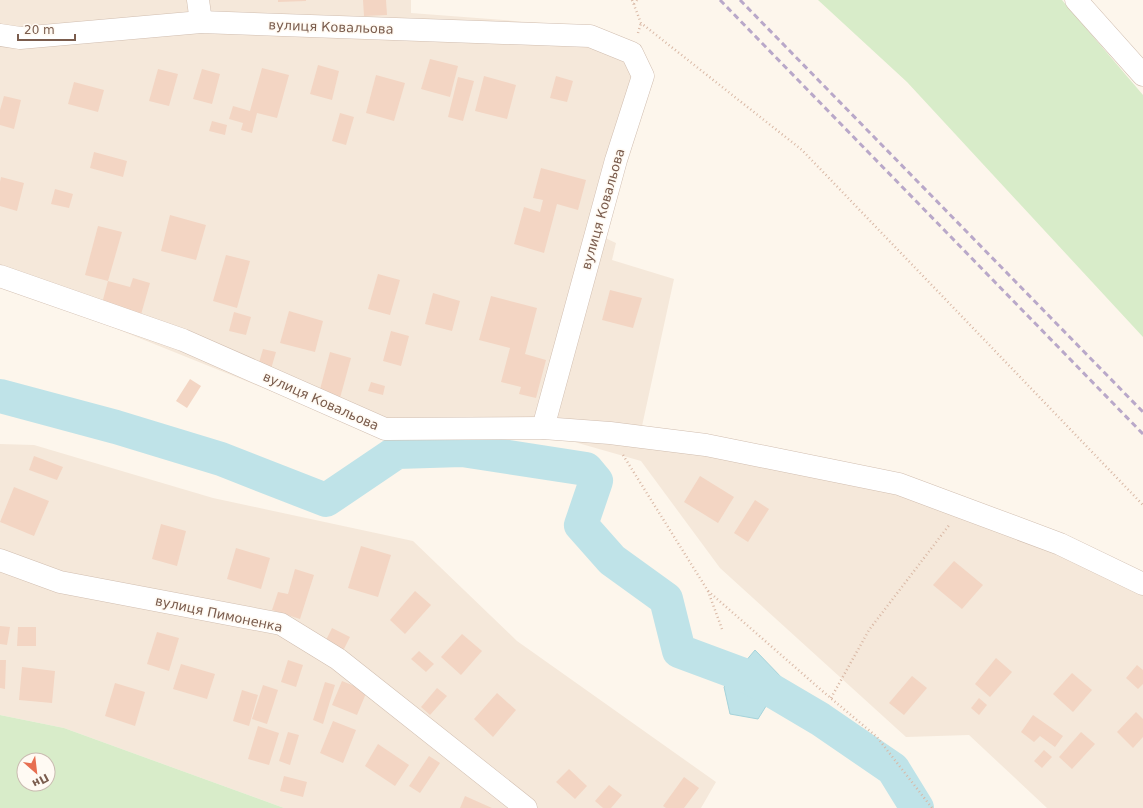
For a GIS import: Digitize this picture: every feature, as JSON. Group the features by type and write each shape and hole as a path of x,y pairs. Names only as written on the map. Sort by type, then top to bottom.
{"street":[{"path":"198,0 201,22"},
{"path":"1076,0 1143,75"},
{"name":"вулиця Ковальова","path":"0,35 20,38 201,22 590,36 632,53 643,76 616,160 543,428 385,429 183,340 0,276"},
{"path":"543,428 610,433 706,445 899,484 1060,544 1143,584"},
{"name":"вулиця Пимоненка","path":"0,560 60,582 281,624 338,659 526,808"}],"path":[{"path":"632,0 641,23 802,150 1143,505"},
{"path":"634,4 638,0"},
{"path":"610,433 640,485 708,591 722,629"},
{"path":"831,698 869,630 962,507"},
{"path":"708,591 876,737 932,808"}],"shaded area":[{"path":"0,0 411,0 411,13 593,27 641,49 603,237 616,243 612,260 674,279 642,426 902,476 1143,577 1143,808 1047,808 969,735 906,737 720,568 641,461 543,433 383,436 0,282"},
{"path":"0,444 34,445 213,498 413,541 517,641 716,782 701,808 284,808 64,728 0,715"}],"green space":[{"path":"818,0 1062,0 1143,95 1143,337 907,82"},
{"path":"0,715 64,728 284,808 0,808"}],"water":[{"path":"755,650 783,679 758,719 730,714 724,687"}],"building":[{"path":"278,0 306,0 306,1 278,2"},
{"path":"363,0 386,0 387,15 364,16"},
{"path":"430,59 458,66 450,97 421,89"},
{"path":"318,65 339,71 332,100 310,94"},
{"path":"262,68 289,75 277,118 257,113 252,133 241,130 243,123 229,119 233,106 250,111"},
{"path":"158,69 178,74 169,106 149,101"},
{"path":"202,69 220,74 212,104 193,99"},
{"path":"376,75 405,83 394,121 366,113"},
{"path":"484,76 516,85 507,119 475,111"},
{"path":"556,76 573,81 567,102 550,98"},
{"path":"458,77 474,81 463,121 448,117"},
{"path":"74,82 104,90 98,112 68,104"},
{"path":"4,96 21,100 14,129 0,125 0,110"},
{"path":"340,113 354,117 346,145 332,141"},
{"path":"212,121 227,125 225,135 209,131"},
{"path":"94,152 127,161 123,177 90,168"},
{"path":"541,168 586,180 578,210 557,204 544,253 514,244 524,207 540,212 543,200 533,198"},
{"path":"1,177 24,183 17,211 0,206"},
{"path":"55,189 73,194 69,208 51,204"},
{"path":"170,215 206,225 196,260 161,251"},
{"path":"98,226 122,232 108,281 85,275"},
{"path":"226,255 250,261 237,308 213,301"},
{"path":"378,274 400,280 390,315 368,309"},
{"path":"133,278 150,283 140,318 101,307 108,281 130,287"},
{"path":"610,290 642,298 633,328 602,320"},
{"path":"433,293 460,301 452,331 425,324"},
{"path":"491,296 537,308 525,354 546,360 536,398 519,394 521,387 501,382 510,348 479,340"},
{"path":"289,311 323,321 315,352 280,343"},
{"path":"234,312 251,317 246,335 229,331"},
{"path":"391,331 409,336 401,366 383,361"},
{"path":"263,349 276,352 271,369 258,366"},
{"path":"330,352 351,358 340,398 319,393"},
{"path":"190,379 201,386 187,408 176,401"},
{"path":"371,382 385,386 383,395 368,391"},
{"path":"34,456 63,467 57,480 29,470"},
{"path":"700,476 734,497 718,523 684,502"},
{"path":"14,487 49,501 34,536 0,522"},
{"path":"755,500 769,509 748,542 734,533"},
{"path":"161,524 186,531 177,566 152,559"},
{"path":"361,546 391,555 378,597 348,588"},
{"path":"236,548 270,558 261,589 227,579"},
{"path":"954,561 983,585 962,609 933,585"},
{"path":"295,569 314,575 300,619 272,610 278,592 288,594"},
{"path":"415,591 431,605 405,634 390,620"},
{"path":"0,626 10,627 7,645 0,644"},
{"path":"18,627 36,627 36,646 17,646"},
{"path":"332,628 350,637 342,653 324,644"},
{"path":"157,632 179,638 169,671 147,664"},
{"path":"462,634 482,651 461,675 441,657"},
{"path":"419,651 434,664 426,672 411,659"},
{"path":"996,658 1012,672 990,697 975,684"},
{"path":"0,660 6,660 5,689 0,688"},
{"path":"288,660 303,665 296,687 281,682"},
{"path":"181,664 215,674 207,699 173,689"},
{"path":"1137,665 1143,670 1143,684 1138,689 1126,678"},
{"path":"22,667 55,671 52,703 19,700"},
{"path":"1072,673 1092,690 1073,712 1053,694"},
{"path":"912,676 927,688 904,715 889,703"},
{"path":"342,681 367,691 357,715 332,705"},
{"path":"325,682 335,685 323,724 313,720"},
{"path":"115,683 145,692 135,726 105,716"},
{"path":"263,685 278,690 267,724 252,719"},
{"path":"437,688 447,696 430,715 421,707"},
{"path":"242,690 258,695 249,726 233,721"},
{"path":"497,693 516,710 493,737 474,719"},
{"path":"979,698 987,705 979,715 971,708"},
{"path":"1136,712 1143,719 1143,737 1133,748 1117,732"},
{"path":"1033,715 1063,736 1055,747 1040,736 1034,742 1021,732"},
{"path":"333,721 356,730 343,763 320,753"},
{"path":"258,726 279,733 269,765 248,759"},
{"path":"288,732 299,735 290,765 279,761"},
{"path":"1081,732 1095,744 1072,769 1059,757"},
{"path":"378,744 409,765 395,786 365,766"},
{"path":"1044,750 1052,757 1042,768 1034,761"},
{"path":"429,756 440,763 420,793 409,786"},
{"path":"569,769 587,786 575,799 556,782"},
{"path":"284,776 307,782 303,797 280,791"},
{"path":"684,777 699,788 684,808 666,808 663,806"},
{"path":"609,785 622,795 611,808 603,808 595,801"},
{"path":"465,796 492,808 460,808"}],"waterway":[{"path":"0,396 116,427 221,459 326,500 397,452 462,450 586,469 596,481 581,525 612,560 666,599 679,651 749,677 820,719 893,769 917,808"}],"railway":[{"path":"720,0 1143,434"},
{"path":"740,0 1143,412"}]}
